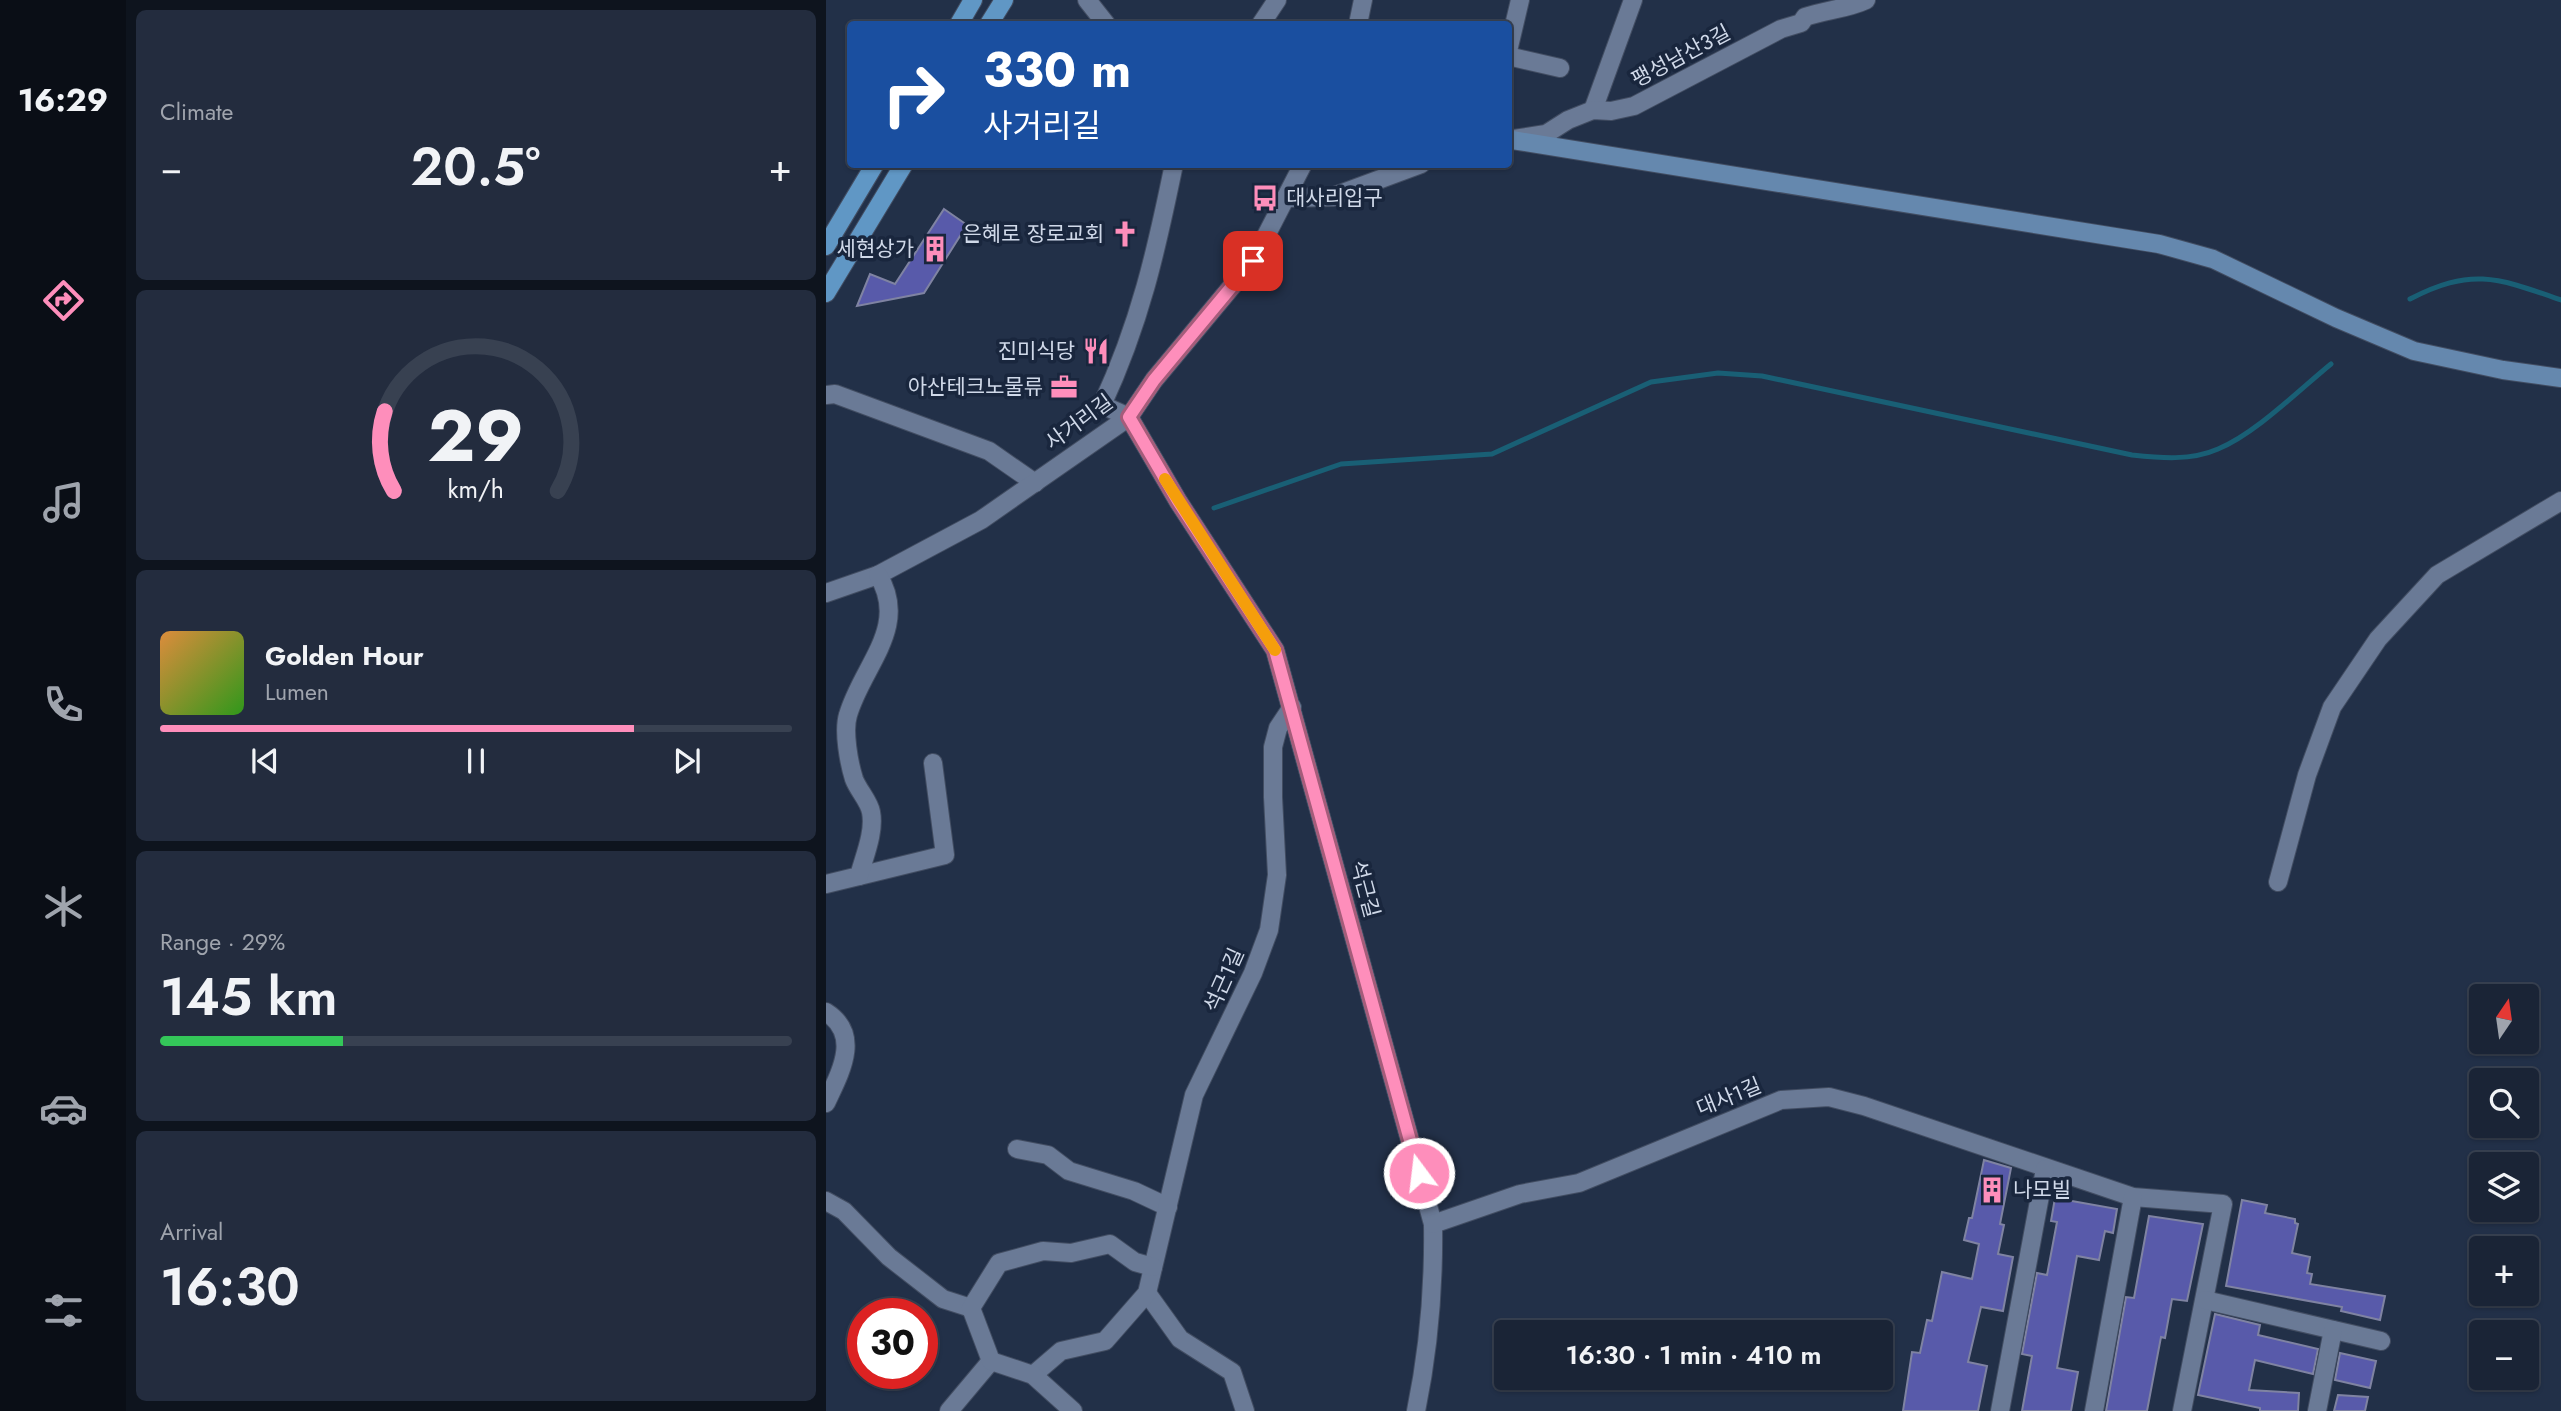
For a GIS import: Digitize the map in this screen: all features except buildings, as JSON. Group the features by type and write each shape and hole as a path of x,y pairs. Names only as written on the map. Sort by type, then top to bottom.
{"main road":[{"path":"961,21 974,0"},
{"path":"991,21 1004,0"},
{"path":"826,246 873,168"},
{"path":"826,293 902,168"}],"street":[{"path":"1087,0 1104,21"},
{"path":"1263,21 1277,0"},
{"path":"1359,21 1363,0"},
{"path":"1512,36 1520,0"},
{"name":"팽성남산3길","path":"1512,140 1546,134 1568,120 1593,110 1611,111 1634,106 1781,29 1801,23 1805,8 1866,0"},
{"path":"1593,110 1637,2"},
{"path":"1512,55 1560,68"},
{"path":"1512,140 2159,244 2213,259 2336,318 2414,351 2561,379"},
{"path":"1129,417 1102,405 1126,352 1150,279 1173,168"},
{"name":"사거리길","path":"826,593 878,575 981,520 1129,417 1161,370 1253,261 1301,168"},
{"path":"1285,198 1332,197 1410,168"},
{"path":"826,395 835,394 989,452 1035,483"},
{"name":"석근길","path":"1129,417 1178,501 1275,650 1292,707 1433,1224 1434,1288 1428,1356 1416,1411"},
{"path":"2278,882 2307,775 2332,707 2378,639 2437,575 2561,501"},
{"path":"859,876 871,829 871,811 854,779 847,716 884,637 890,610 887,589 878,575"},
{"name":"석근1길","path":"1033,1374 1061,1351 1105,1341 1147,1293 1195,1095 1253,973 1269,930 1278,875 1273,747 1278,728 1292,707"},
{"path":"826,884 945,855 933,763"},
{"path":"826,1012 834,1017 845,1032 847,1049 842,1069 826,1104"},
{"name":"대사1길","path":"1433,1224 1520,1194 1578,1183 1781,1100 1829,1097 1864,1106 2133,1197 2223,1204 2182,1411"},
{"path":"1017,1149 1048,1155 1069,1171 1134,1191 1168,1207"},
{"path":"2000,1411 2045,1169"},
{"path":"2094,1411 2133,1197"},
{"path":"826,1200 844,1211 889,1257 943,1299 971,1308"},
{"path":"971,1308 999,1263 1042,1251 1071,1253 1110,1244 1135,1262 1153,1266"},
{"path":"1147,1293 1180,1339 1233,1372 1245,1411"},
{"path":"2205,1300 2381,1341"},
{"path":"971,1308 991,1361"},
{"path":"2317,1411 2333,1330"},
{"path":"991,1361 1033,1374 1054,1404 1073,1411"},
{"path":"949,1411 991,1361"}],"waterway":[{"path":"2410,299 2451,283 2485,279 2520,286 2561,300"},
{"path":"1214,508 1341,464 1492,454 1651,382 1718,373 1762,376 2132,455 2186,457 2208,453 2247,433 2331,364"}],"slow traffic":[{"path":"1165,479 1275,650"}],"place":[{"name":"대사리입구","path":"1265,198"},
{"name":"은혜로 장로교회","path":"1125,234"},
{"name":"세현상가","path":"935,249"},
{"name":"진미식당","path":"1096,351"},
{"name":"아산테크노물류","path":"1064,387"},
{"name":"나모빌","path":"1992,1190"}],"route":[{"path":"1253,261 1154,380 1129,417 1178,501 1275,650 1419,1173"}]}
